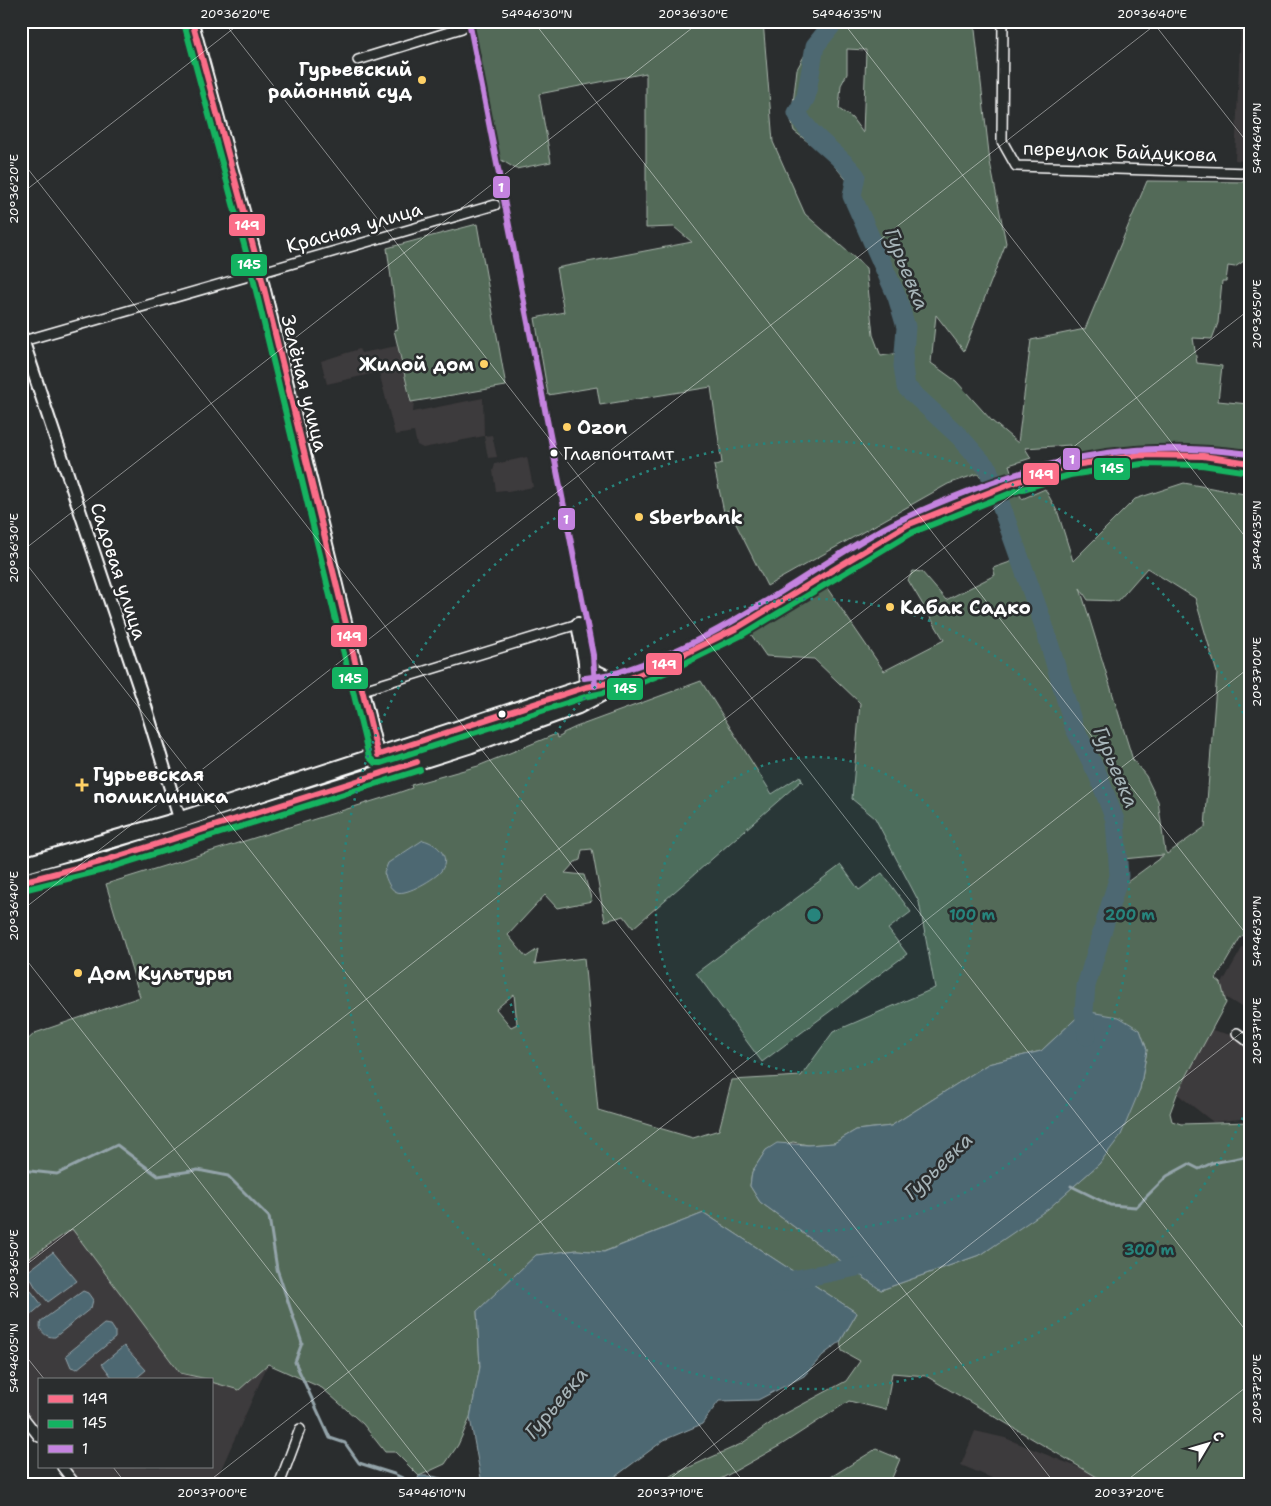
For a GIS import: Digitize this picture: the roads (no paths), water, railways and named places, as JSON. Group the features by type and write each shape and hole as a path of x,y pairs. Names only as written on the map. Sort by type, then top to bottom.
{"main road":[{"path":"21,882 100,862 470,745 565,711 616,684 696,651 906,525 1013,483 1068,466 1108,458 1163,454 1203,456 1250,463"},
{"path":"565,711 583,695 588,684 578,624"},
{"path":"585,662 593,670 616,684"},
{"path":"21,866 180,820 588,684 616,684"}],"street":[{"name":"Зелёная улица","path":"192,21 260,272 378,755"},
{"name":"переулок Байдукова","path":"1003,21 1002,141 1016,166 1250,173"},
{"path":"358,60 462,28"},
{"name":"Красная улица","path":"22,339 495,205"},
{"name":"Садовая улица","path":"22,339 146,708 180,820"},
{"path":"363,690 578,624"},
{"path":"1237,1033 1250,1043"},
{"path":"21,1414 38,1435"},
{"path":"279,1485 300,1429"},
{"path":"63,1468 76,1485"}],"water":[{"path":"423,840 433,844 444,855 445,860 441,871 414,889 401,893 394,891 384,873 388,863"},
{"path":"1084,1011 1119,1017 1140,1030 1147,1050 1140,1089 1121,1135 1099,1164 1048,1209 982,1254 881,1290 760,1202 750,1186 752,1172 766,1150 777,1143 808,1145 834,1143 856,1130 891,1126 988,1064 1041,1051"},
{"path":"704,1213 857,1313 840,1342 823,1355 804,1376 758,1400 719,1401 702,1424 664,1440 604,1485 472,1485 478,1483 481,1478 470,1418 480,1367 477,1311 536,1255 577,1250 604,1252"},
{"path":"53,1252 77,1281 48,1302 36,1288 27,1272"},
{"path":"21,1278 42,1305 21,1323"},
{"path":"83,1291 88,1293 93,1300 91,1308 55,1337 43,1333 40,1327 41,1321"},
{"path":"104,1324 111,1325 115,1331 115,1338 77,1369 71,1367 66,1355"},
{"path":"124,1346 146,1370 136,1378 112,1378 102,1364"},
{"path":"419,1476 432,1476 472,1485 415,1485"}],"waterway":[{"name":"Гурьевка","path":"835,21 815,46 806,97 797,113 817,138 849,167 856,176 852,196 897,297 906,327 903,366 906,387 960,437 988,469 1044,626 1074,727 1098,775 1115,820 1119,876 1086,986 1084,1011 1087,1036"},
{"path":"21,1170 57,1174 117,1145 158,1176 198,1170 228,1176 269,1217 277,1269 302,1343 295,1362 330,1438 345,1443 359,1463 394,1474 415,1484"},
{"path":"1071,1186 1110,1205 1136,1207 1167,1176 1189,1164 1199,1169 1212,1163 1250,1156"},
{"name":"Гурьевка","path":"778,1283 876,1263"}],"place":[{"name":"Гурьевский районный суд","path":"422,80"},
{"name":"Жилой дом","path":"484,364"},
{"name":"Ozon","path":"567,427"},
{"name":"Главпочтамт","path":"554,453"},
{"name":"Sberbank","path":"639,517"},
{"name":"Кабак Садко","path":"890,607"},
{"name":"Гурьевская поликлиника","path":"82,785"},
{"name":"Дом Культуры","path":"78,973"}]}
